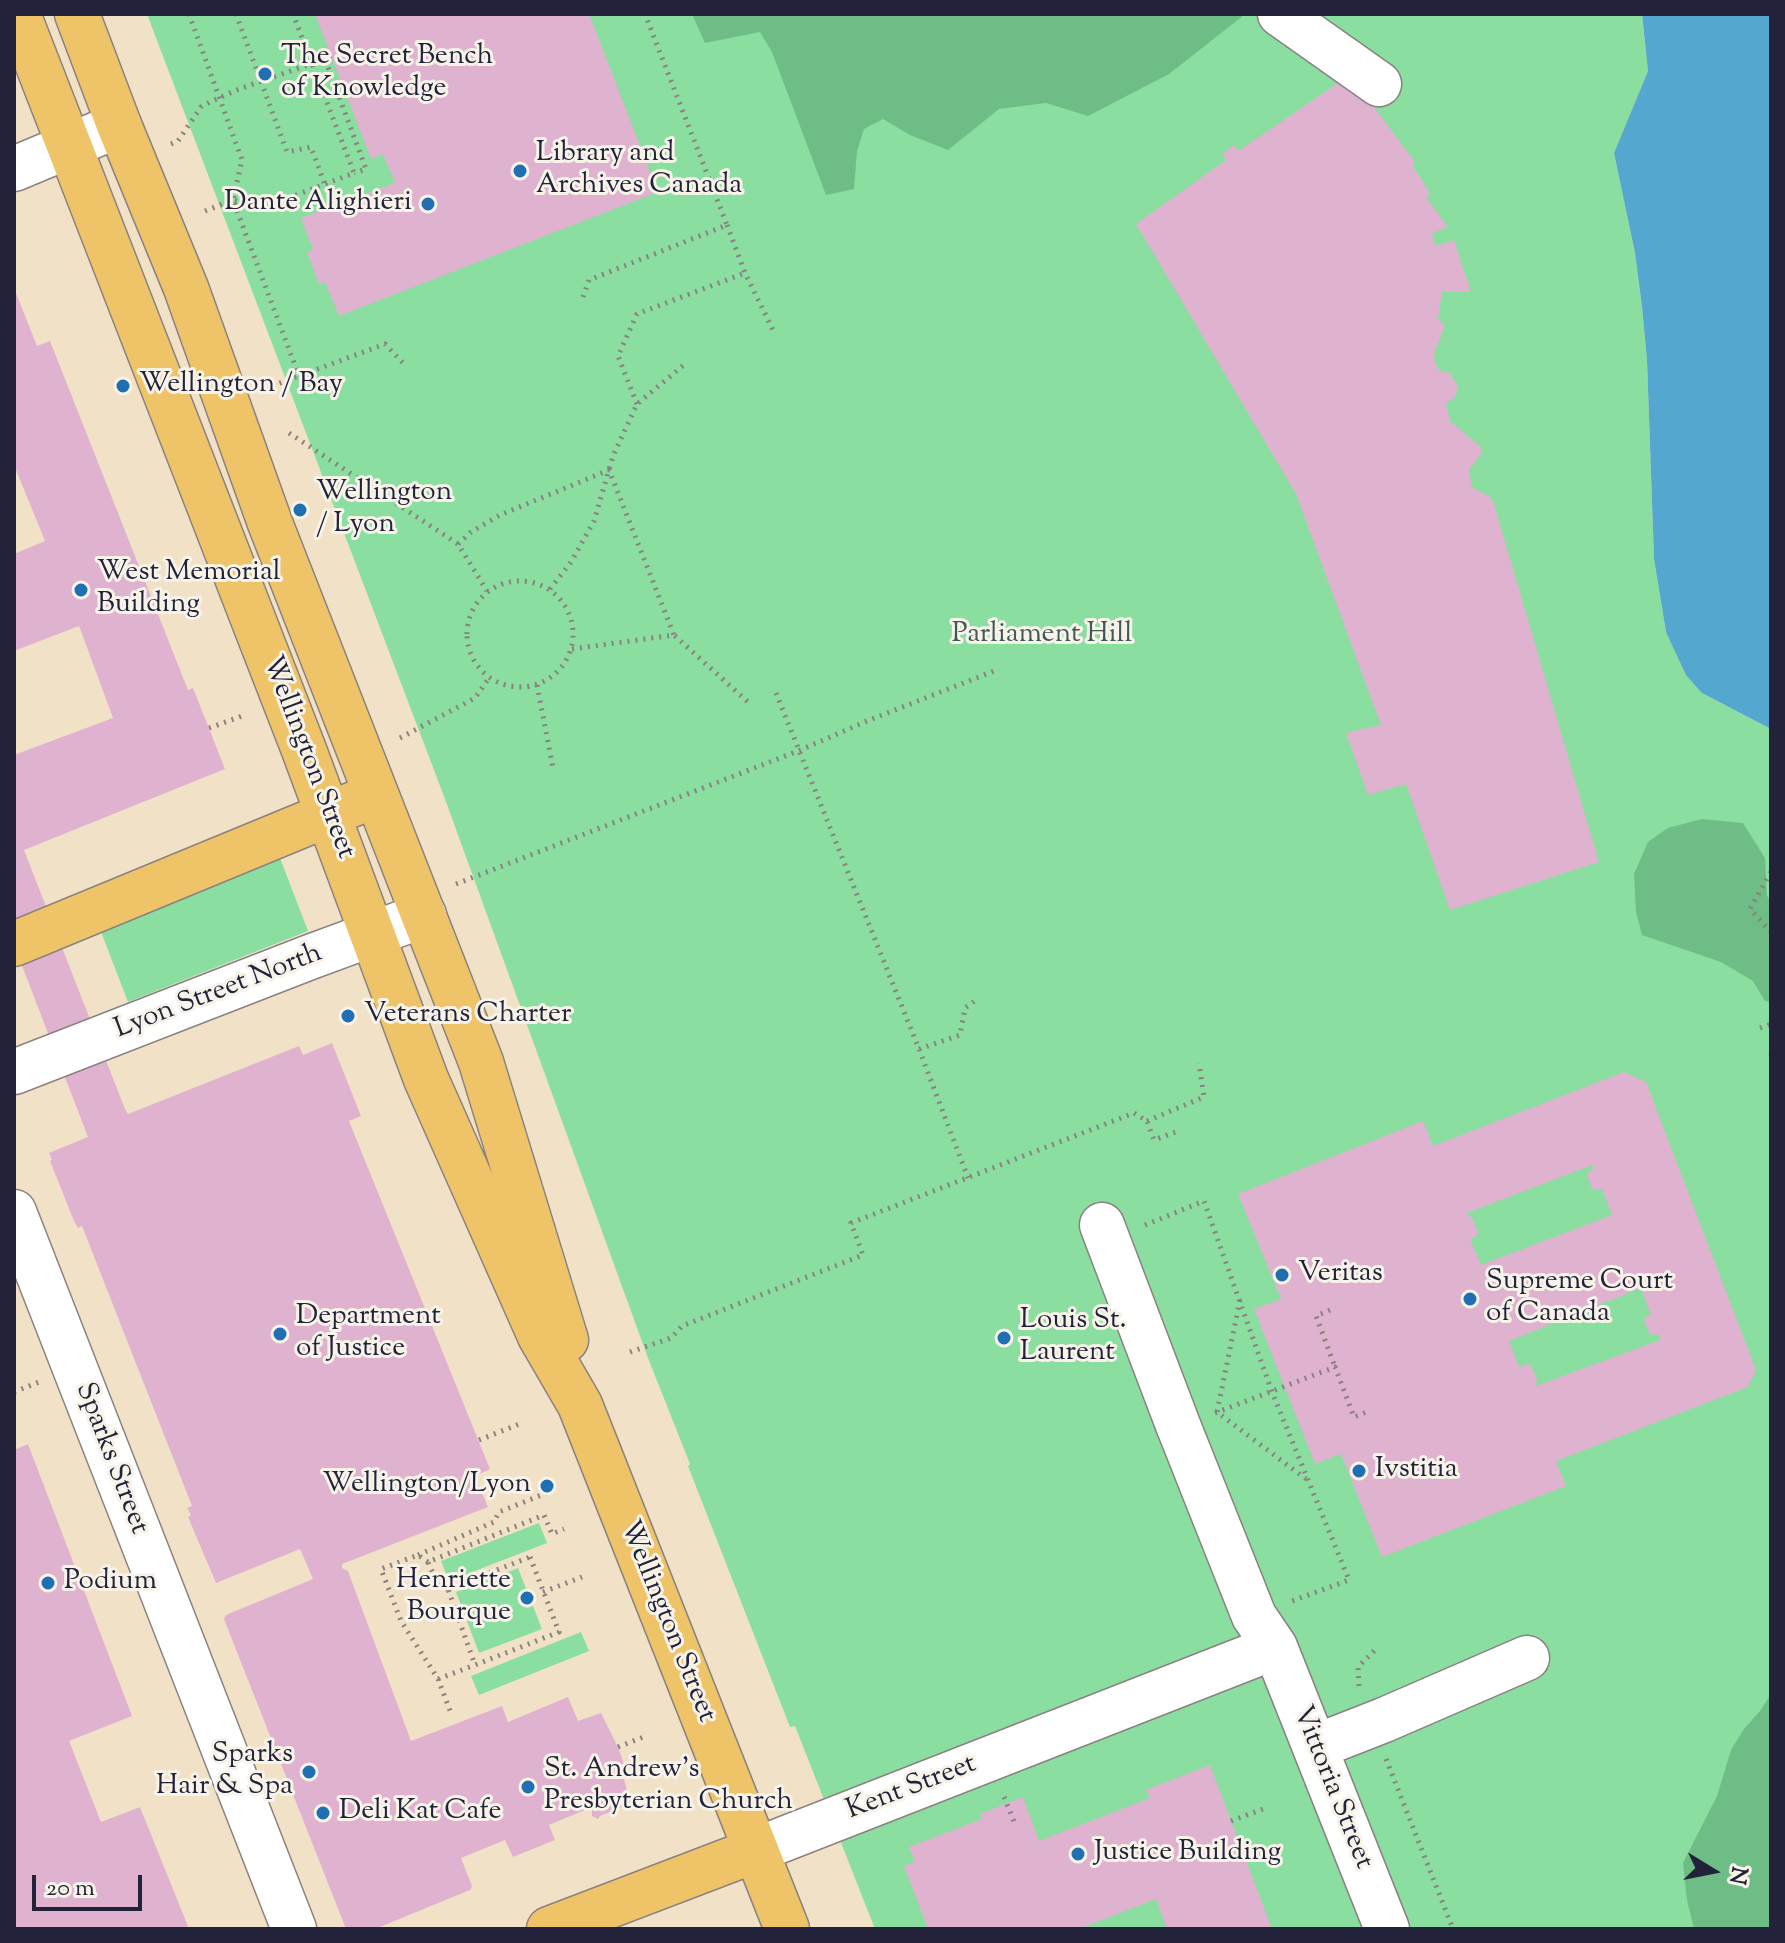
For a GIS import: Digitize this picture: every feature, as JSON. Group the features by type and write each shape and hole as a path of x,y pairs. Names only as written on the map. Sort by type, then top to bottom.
{"main road":[{"name":"Wellington Street","path":"18,14 328,813 426,1079 540,1336 580,1405 787,1929"},
{"name":"Wellington Street","path":"77,14 186,288 270,523 481,1062 564,1329 580,1405"},
{"path":"14,944 377,794"},
{"name":"Kent Street","path":"549,1929 756,1850"}],"street":[{"path":"1280,14 1379,84"},
{"path":"14,169 119,125"},
{"name":"Lyon Street North","path":"14,1072 424,915"},
{"name":"Sparks Street","path":"14,1212 294,1929"},
{"name":"Vittoria Street","path":"1122,1226 1197,1418 1254,1616 1275,1647 1387,1929"},
{"name":"Kent Street","path":"756,1850 1275,1647"},
{"path":"1315,1747 1527,1658"}],"path":[{"path":"189,14 242,160 233,200 299,376"},
{"path":"236,14 287,152 311,147 325,185"},
{"path":"293,14 354,173"},
{"path":"645,14 745,273 773,330"},
{"path":"168,145 178,141 201,107 220,97 328,58 366,169 262,208 233,200 205,211"},
{"path":"583,297 589,280 727,225"},
{"path":"637,404 618,356 637,314 745,273"},
{"path":"272,386 385,344 404,364"},
{"path":"550,589 571,562 594,521 613,456 637,404 685,364"},
{"path":"289,433 458,544 487,591"},
{"path":"458,544 471,532 500,515 609,470"},
{"path":"609,470 674,635 749,703"},
{"path":"519,580 535,582 550,589 563,601 571,616 572,649 564,664 537,685 504,685 489,678 477,667 469,652 466,635 468,618 476,603 487,591 502,583 519,580"},
{"path":"572,649 674,635"},
{"path":"456,884 999,669"},
{"path":"400,738 475,698 489,678"},
{"path":"537,685 553,768"},
{"path":"776,693 968,1178"},
{"path":"209,728 245,715"},
{"path":"1771,872 1750,909 1771,932"},
{"path":"919,1049 960,1035 965,1008 976,1000"},
{"path":"1760,1028 1771,1024"},
{"path":"1147,1121 1204,1097 1199,1063"},
{"path":"630,1352 671,1338 682,1326 863,1255 851,1223 1134,1113 1147,1121 1154,1140 1178,1131"},
{"path":"1122,1226 1204,1201 1272,1392 1349,1580 1286,1603"},
{"path":"1197,1418 1240,1299"},
{"path":"1330,1310 1316,1316 1354,1417 1369,1411"},
{"path":"1197,1418 1335,1367"},
{"path":"14,1392 38,1382"},
{"path":"1197,1418 1308,1480"},
{"path":"479,1440 522,1423"},
{"path":"451,1713 438,1679 401,1621 381,1569 494,1522 499,1512 549,1492"},
{"path":"428,1562 544,1515 552,1534 564,1529"},
{"path":"418,1555 428,1562 435,1578 448,1589 475,1665"},
{"path":"438,1679 559,1632 530,1557 448,1589"},
{"path":"543,1592 582,1577"},
{"path":"1375,1650 1358,1667 1359,1689 1453,1929"},
{"path":"618,1747 646,1736"},
{"path":"1007,1803 1015,1824"},
{"path":"1231,1821 1263,1809"}],"green space":[{"name":"Parliament Hill","path":"147,14 1642,14 1648,71 1614,153 1635,253 1642,307 1647,360 1654,559 1666,632 1702,693 1771,729 1771,1929 875,1929 795,1726 790,1727 688,1466 690,1464 648,1358 445,799"},
{"path":"692,14 1244,15 1169,74 1088,116 1046,103 999,109 948,150 910,135 883,119 864,129 857,151 854,189 826,195 772,52 760,32 705,43"},
{"path":"1702,819 1743,823 1765,858 1767,896 1771,901 1771,1002 1765,1001 1753,981 1721,962 1642,935 1636,912 1634,874 1648,842 1668,828"},
{"path":"280,858 308,931 128,1002 100,929"},
{"path":"539,1523 547,1543 449,1581 441,1561"},
{"path":"518,1568 542,1629 479,1653 456,1592"},
{"path":"581,1632 589,1651 479,1695 471,1676"},
{"path":"1771,1694 1771,1929 1694,1929 1683,1863 1717,1796 1731,1750"}],"water":[{"path":"1642,14 1771,14 1771,729 1702,693 1686,675 1666,632 1654,559 1647,360 1642,307 1635,253 1614,153 1648,71"}],"building":[{"name":"Library and Archives Canada","path":"315,14 589,14 658,192 339,316 325,282 319,284 307,252 313,250 301,218 395,183 383,154 371,159"},
{"path":"1350,75 1415,162 1412,165 1430,193 1426,197 1448,227 1432,233 1435,246 1454,240 1471,292 1442,292 1438,319 1445,325 1434,354 1435,364 1439,370 1450,373 1458,387 1455,397 1446,404 1450,421 1482,448 1480,456 1469,469 1471,483 1473,488 1489,496 1494,504 1599,862 1450,910 1406,784 1368,795 1346,733 1381,725 1296,494 1136,224 1226,160 1222,154 1234,145 1238,151"},
{"path":"14,288 37,346 50,341 188,690 193,688 225,769 24,850 125,1109 128,1114 299,1046 303,1055 332,1043 361,1116 349,1121 490,1469 475,1476 488,1507 342,1564 342,1568 348,1571 411,1741 502,1706 508,1722 568,1697 578,1721 601,1713 618,1747 625,1767 622,1772 633,1803 632,1808 625,1806 598,1819 592,1816 592,1807 549,1825 555,1840 513,1857 505,1840 461,1858 472,1886 470,1890 375,1929 346,1929 224,1619 226,1615 313,1579 300,1549 216,1583 188,1517 191,1515 187,1508 192,1506 82,1226 78,1228 74,1221 50,1161 49,1153 88,1137 14,945 14,755 113,718 79,626 14,651 14,554 45,541 14,465"},
{"name":"Supreme Court of Canada","path":"1624,1072 1646,1082 1756,1370 1748,1387 1556,1461 1566,1486 1382,1557 1341,1454 1315,1464 1254,1309 1281,1299 1238,1194 1423,1121 1433,1146","holes":["1592,1165 1594,1168 1587,1175 1592,1189 1602,1189 1612,1215 1481,1265 1470,1239 1476,1237 1478,1232 1467,1213","1641,1288 1651,1315 1644,1321 1650,1334 1658,1334 1660,1340 1536,1386 1537,1379 1531,1366 1519,1367 1509,1341"]},
{"path":"28,1444 132,1716 69,1741 101,1822 140,1807 189,1929 14,1929 14,1450"},
{"name":"Justice Building","path":"1210,1765 1272,1929 1167,1929 1156,1899 1079,1929 928,1929 904,1866 915,1862 909,1847 982,1819 980,1814 1023,1797 1039,1841 1150,1798 1146,1790"}],"place":[{"name":"The Secret Bench of Knowledge","path":"265,74"},
{"name":"Library and Archives Canada","path":"520,171"},
{"name":"Dante Alighieri","path":"428,204"},
{"name":"Wellington / Bay","path":"123,386"},
{"name":"Wellington / Lyon","path":"300,510"},
{"name":"West Memorial Building","path":"81,590"},
{"name":"Veterans Charter","path":"348,1016"},
{"name":"Veritas","path":"1282,1275"},
{"name":"Supreme Court of Canada","path":"1470,1299"},
{"name":"Department of Justice","path":"280,1334"},
{"name":"Louis St. Laurent","path":"1004,1338"},
{"name":"Ivstitia","path":"1359,1471"},
{"name":"Wellington/Lyon","path":"547,1486"},
{"name":"Podium","path":"48,1583"},
{"name":"Henriette Bourque","path":"527,1598"},
{"name":"Sparks Hair & Spa","path":"309,1772"},
{"name":"St. Andrew's Presbyterian Church","path":"528,1787"},
{"name":"Deli Kat Cafe","path":"323,1813"},
{"name":"Justice Building","path":"1078,1854"}]}
